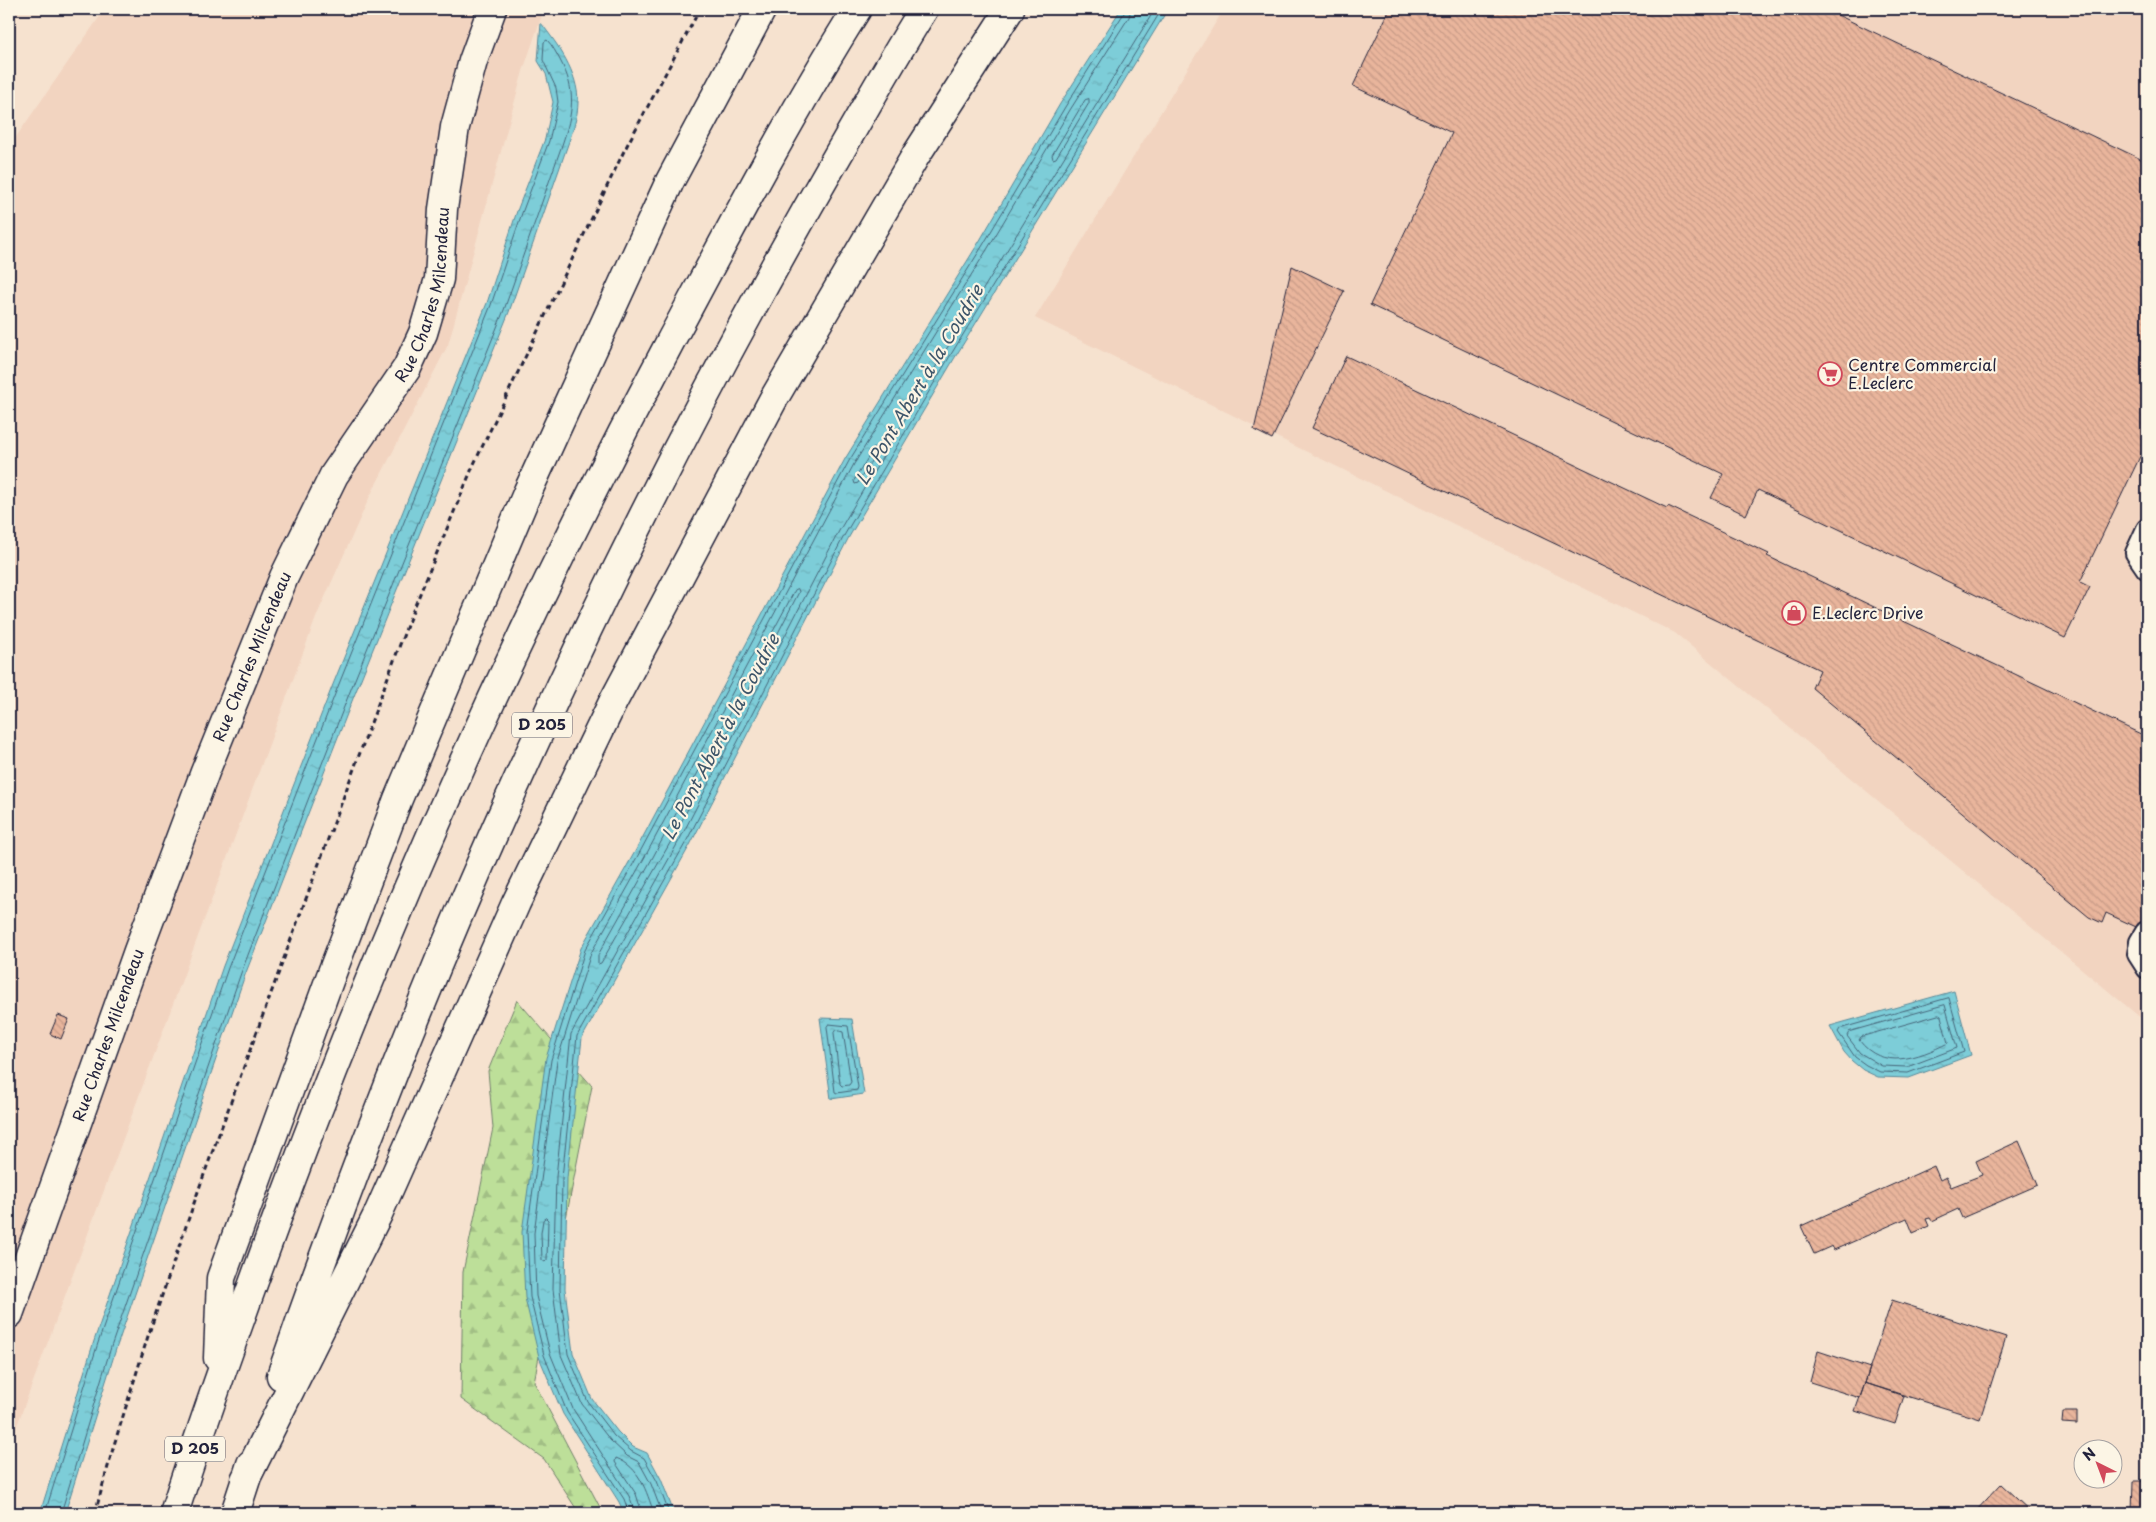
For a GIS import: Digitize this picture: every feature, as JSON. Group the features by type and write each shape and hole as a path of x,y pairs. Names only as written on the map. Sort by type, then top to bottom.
{"main road":[{"name":"Rue Charles Milcendeau","path":"9,1314 144,934 205,772 284,577 334,475 407,368 424,333 438,279 443,210 455,127 474,61 492,9"},
{"path":"217,1384 221,1278 330,978 398,799 528,491 666,190 762,9"},
{"name":"D 205","path":"174,1513 217,1384 302,1147 415,868 541,592 635,407 737,216 857,9"},
{"name":"D 205","path":"235,1513 315,1278 388,1085 466,894 534,742 596,609 687,429 789,240 924,9"},
{"path":"245,1480 378,1214 516,903 613,702 773,400 916,155 1010,9"}],"lane":[{"path":"2147,529 2136,553 2147,569"},
{"path":"2146,932 2140,942 2138,954 2147,968"}],"path":[{"path":"95,1513 149,1333 202,1180 409,620 477,456 624,150 700,9"}],"shaded area":[{"path":"105,9 544,9 523,71 448,345 370,496 317,615 9,1447 9,147"},
{"path":"1224,9 2147,9 2147,1023 1675,633 1035,318"}],"green space":[{"path":"517,1000 592,1086 534,1382 603,1513 579,1513 544,1459 461,1399 463,1272 493,1128 488,1071"}],"water":[{"name":"Le Pont Abert à la Coudrie","path":"1121,9 1168,9 954,359 849,537 690,845 582,1038 567,1178 565,1289 573,1353 592,1399 618,1432 633,1447 647,1453 661,1479 674,1513 624,1513 619,1502 563,1414 539,1357 525,1298 522,1232 546,1058 581,948 637,848 845,459 979,242 1060,104"},
{"path":"541,23 566,60 575,80 578,108 571,136 509,312 354,696 245,975 116,1349 65,1513 40,1513 94,1341 223,966 332,687 487,303 517,211 545,139 553,102 546,74 538,61"},
{"path":"1954,991 1971,1055 1909,1078 1878,1077 1863,1070 1844,1052 1830,1026"},
{"path":"820,1018 852,1019 864,1094 831,1099"}],"building":[{"name":"Centre Commercial E.Leclerc","path":"1390,9 1825,9 2147,162 2147,442 2080,582 2090,587 2065,638 1758,490 1746,515 1711,498 1723,474 1370,305 1452,133 1353,86"},
{"path":"1292,266 1344,291 1272,439 1254,430"},
{"name":"E.Leclerc Drive","path":"1346,356 1667,508 1668,506 1769,554 1767,556 2147,737 2147,932 2106,913 2102,923 2089,917 1812,688 1820,670 1312,428"},
{"path":"58,1015 69,1019 61,1039 50,1034"},
{"path":"2019,1141 2038,1185 1962,1218 1958,1209 1932,1221 1930,1218 1926,1219 1929,1226 1913,1233 1907,1218 1834,1250 1832,1246 1814,1254 1801,1226 1934,1166 1940,1180 1946,1177 1951,1187 1982,1175 1976,1161"},
{"path":"1892,1300 2006,1337 1980,1419 1865,1383"},
{"path":"1818,1351 1870,1368 1860,1398 1810,1382"},
{"path":"1865,1383 1904,1396 1895,1424 1855,1411"},
{"path":"2063,1412 2077,1412 2077,1424 2062,1423"},
{"path":"2133,1481 2147,1481 2147,1513 2132,1513"},
{"path":"2001,1484 2032,1513 1974,1513"}],"place":[{"name":"Centre Commercial E.Leclerc","path":"1830,374"},
{"name":"E.Leclerc Drive","path":"1794,613"}]}
